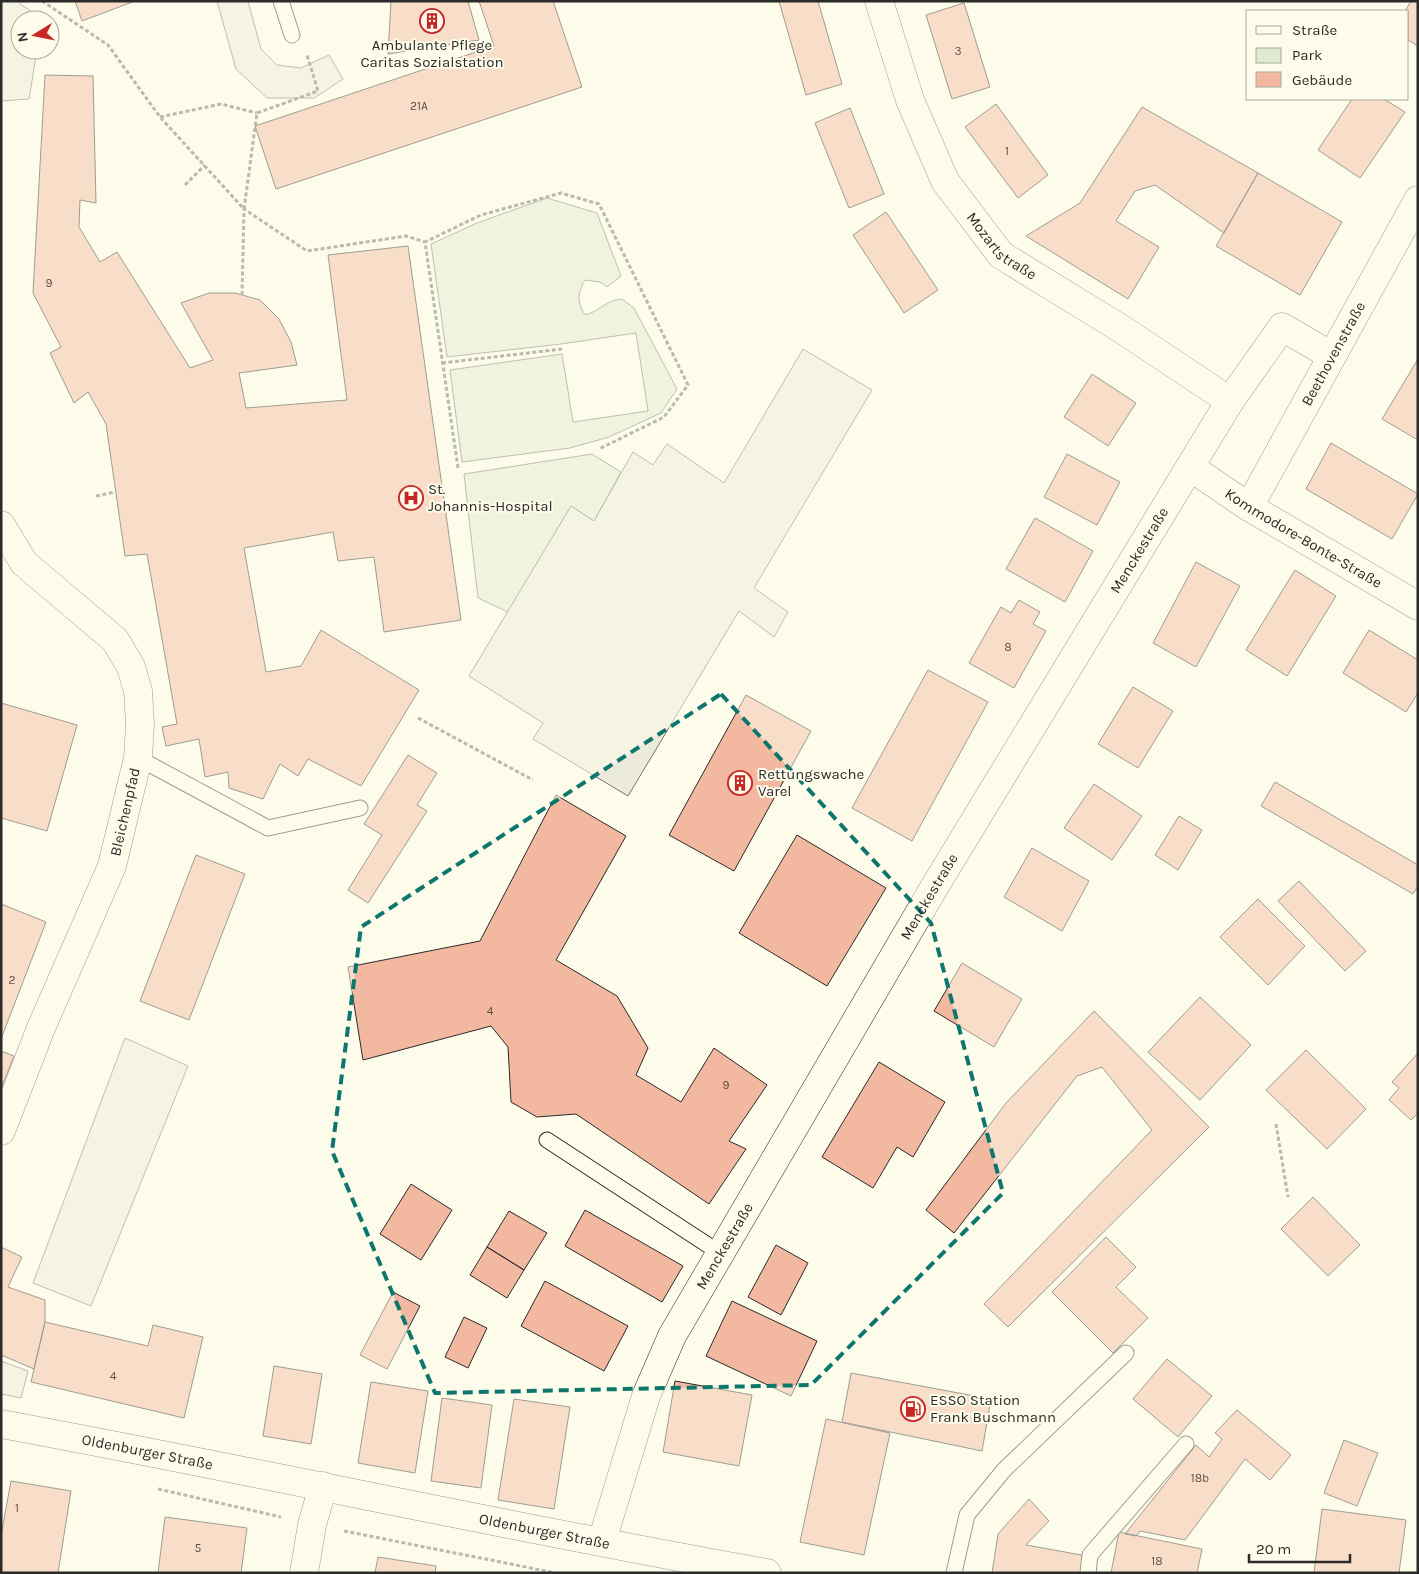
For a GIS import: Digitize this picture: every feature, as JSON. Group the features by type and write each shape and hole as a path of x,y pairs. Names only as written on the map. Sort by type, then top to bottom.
{"street":[{"name":"Mozartstraße","path":"879,1 910,100 945,181 1002,255 1120,328 1230,401"},
{"name":"Beethovenstraße","path":"1249,507 1418,200"},
{"name":"Menckestraße","path":"602,1541 646,1396 672,1336 934,886 1230,401 1282,327 1332,356"},
{"name":"Kommodore-Bonte-Straße","path":"1190,467 1249,507 1418,606"},
{"name":"Bleichenpfad","path":"1,525 24,562 116,640 130,667 138,691 138,758 112,866 41,1028 1,1131"},
{"name":"Oldenburger Straße","path":"1,1424 323,1486 514,1526 602,1541 719,1569 766,1573"},
{"path":"304,1573 312,1525 323,1486"}],"lane":[{"path":"281,1 292,35"},
{"path":"138,758 268,828 360,808"},
{"path":"547,1140 720,1253"},
{"path":"954,1573 967,1515 1004,1470 1126,1353"},
{"path":"1088,1573 1090,1555 1186,1444"}],"path":[{"path":"42,1 108,46 160,118 244,209 307,251 406,236 425,242 482,215 560,193 599,204 688,385 664,417 599,449"},
{"path":"160,118 221,104 256,113 318,91 306,54"},
{"path":"242,295 244,209 256,113"},
{"path":"185,185 205,165"},
{"path":"425,242 458,468"},
{"path":"442,363 562,349"},
{"path":"96,496 115,492"},
{"path":"418,718 534,780"},
{"path":"1276,1124 1288,1197"},
{"path":"157,1488 312,1525 556,1573"}],"highlighted area":[{"path":"721,694 931,923 1003,1193 811,1385 435,1393 332,1151 361,927"}],"green space":[{"path":"547,198 597,213 621,276 607,287 600,282 585,280 580,290 579,298 580,306 585,315 610,302 622,299 634,308 677,389 661,413 609,437 570,448 462,462 450,370 562,354 573,422 648,411 636,333 447,357 431,244 477,223"},
{"path":"592,454 621,472 594,521 571,506 508,612 478,598 464,474"}],"shaded area":[{"path":"1,1 20,1 20,4 29,10 10,10 10,60 35,60 29,99 1,101"},
{"path":"217,1 248,1 261,49 277,65 301,68 329,55 343,79 314,98 267,98 236,69"},
{"path":"803,349 872,390 754,588 788,612 774,637 739,611 628,796 533,739 543,723 469,676 571,506 594,521 633,452 653,465 667,444 724,483"},
{"path":"125,1038 188,1066 91,1306 33,1283"},
{"path":"1,1361 28,1371 21,1398 1,1394"}],"building":[{"path":"75,1 135,1 82,21"},
{"name":"Ambulante Pflege Caritas Sozialstation","path":"391,1 468,1 479,40 388,54"},
{"path":"479,1 553,1 582,87 276,189 255,126 494,46"},
{"path":"779,1 818,1 842,84 806,95"},
{"path":"1411,1 1418,1 1418,46 1409,41 1409,10 1406,10"},
{"path":"964,3 990,87 952,99 926,15"},
{"path":"45,75 93,76 96,203 80,200 79,227 100,262 117,252 190,368 213,360 181,303 209,293 235,293 260,300 279,319 291,342 297,365 239,373 246,408 347,400 328,255 408,246 461,620 384,632 374,557 338,561 333,532 244,548 266,672 301,666 321,630 419,690 361,786 308,759 298,776 280,764 263,799 229,788 228,772 205,777 199,739 166,746 162,727 177,724 147,554 125,556 106,424 88,392 74,403 50,353 61,347 33,293"},
{"path":"1351,100 1386,100 1405,112 1360,178 1318,150"},
{"path":"996,104 1048,175 1018,198 965,127"},
{"path":"1142,107 1258,173 1224,233 1155,185 1135,191 1116,221 1159,247 1128,299 1026,236 1080,203"},
{"path":"850,108 884,194 849,208 815,123"},
{"path":"1258,173 1342,222 1300,295 1216,246"},
{"path":"886,212 938,290 904,313 853,235"},
{"path":"1418,359 1418,440 1382,419"},
{"path":"1092,374 1136,403 1108,446 1064,417"},
{"path":"1331,443 1418,494 1392,539 1306,489"},
{"path":"1067,454 1120,482 1097,525 1044,497"},
{"path":"1035,518 1093,551 1065,602 1006,569"},
{"path":"1196,562 1240,586 1196,667 1153,643"},
{"path":"1295,570 1336,596 1287,676 1246,650"},
{"path":"1019,600 1040,612 1033,624 1046,631 1014,688 969,663 1001,607 1011,613"},
{"path":"1369,630 1418,660 1418,693 1406,712 1343,673"},
{"path":"928,670 988,702 912,841 852,808"},
{"path":"1133,687 1173,711 1138,768 1098,744"},
{"name":"Rettungswache Varel","path":"746,695 811,731 734,871 669,835"},
{"path":"1,703 77,725 47,831 1,818"},
{"path":"408,755 437,773 417,805 427,811 368,903 348,890 382,835 364,824"},
{"path":"1275,782 1418,865 1418,886 1413,894 1261,806"},
{"path":"1094,784 1142,816 1112,860 1064,828"},
{"path":"556,795 626,836 556,960 617,996 648,1048 636,1075 681,1102 714,1048 767,1085 729,1141 746,1149 709,1204 576,1114 537,1117 511,1102 508,1047 491,1026 363,1060 348,967 480,941"},
{"path":"1179,816 1202,830 1178,870 1155,855"},
{"path":"797,835 886,888 827,986 739,933"},
{"path":"1032,848 1089,881 1062,931 1004,897"},
{"path":"196,855 245,874 189,1020 140,1001"},
{"path":"1299,881 1366,951 1345,971 1278,901"},
{"path":"1258,899 1305,946 1268,985 1220,937"},
{"path":"1,904 46,922 1,1039"},
{"path":"962,963 1022,999 994,1047 934,1011"},
{"path":"1200,997 1251,1045 1200,1100 1148,1052"},
{"path":"1094,1011 1209,1127 1008,1327 984,1304 1152,1130 1102,1067 1077,1076 954,1233 926,1210 1006,1103"},
{"path":"1306,1050 1366,1109 1327,1149 1266,1090"},
{"path":"1,1051 14,1056 1,1089"},
{"path":"1418,1053 1418,1113 1411,1120 1389,1100 1399,1088 1392,1082"},
{"path":"879,1062 945,1102 913,1157 897,1147 873,1188 822,1157"},
{"path":"411,1184 452,1210 421,1260 380,1234"},
{"path":"1313,1197 1360,1245 1328,1276 1281,1229"},
{"path":"585,1210 683,1266 662,1302 565,1246"},
{"path":"509,1211 547,1233 524,1270 487,1247"},
{"path":"1106,1237 1136,1267 1116,1287 1148,1318 1113,1353 1052,1292"},
{"path":"776,1245 808,1263 781,1315 748,1297"},
{"path":"1,1247 22,1257 8,1287 45,1300 45,1322 34,1369 1,1355"},
{"path":"487,1247 524,1270 507,1298 470,1275"},
{"path":"545,1281 628,1326 604,1371 521,1326"},
{"path":"393,1292 420,1306 387,1369 360,1355"},
{"path":"732,1301 817,1341 791,1396 706,1356"},
{"path":"464,1317 487,1328 468,1368 445,1357"},
{"path":"45,1322 148,1346 153,1325 203,1337 184,1418 31,1382"},
{"path":"1167,1359 1212,1396 1178,1437 1133,1399"},
{"path":"274,1366 322,1374 311,1444 263,1436"},
{"path":"851,1373 991,1399 982,1451 842,1422"},
{"path":"675,1381 752,1395 739,1466 663,1452"},
{"path":"371,1382 428,1391 415,1473 358,1463"},
{"path":"442,1398 492,1405 481,1488 431,1481"},
{"path":"514,1399 570,1407 554,1509 498,1500"},
{"path":"1237,1410 1291,1455 1270,1480 1245,1459 1185,1540 1140,1531 1136,1536 1125,1534 1196,1445 1209,1457 1222,1439 1215,1433"},
{"path":"826,1419 890,1433 864,1555 800,1542"},
{"path":"1344,1440 1378,1453 1357,1506 1324,1493"},
{"path":"11,1481 71,1491 58,1573 1,1573 1,1536"},
{"path":"1029,1499 1049,1521 1026,1545 1087,1556 1085,1573 992,1573 998,1534"},
{"path":"1322,1509 1406,1520 1399,1573 1314,1573"},
{"path":"165,1517 247,1528 241,1573 158,1573"},
{"path":"1119,1532 1202,1549 1197,1573 1111,1573"},
{"path":"378,1557 436,1566 435,1573 375,1573"}],"place":[{"name":"Ambulante Pflege Caritas Sozialstation","path":"432,21"},
{"name":"St. Johannis-Hospital","path":"411,498"},
{"name":"Rettungswache Varel","path":"740,783"},
{"name":"ESSO Station Frank Buschmann","path":"913,1409"}]}
